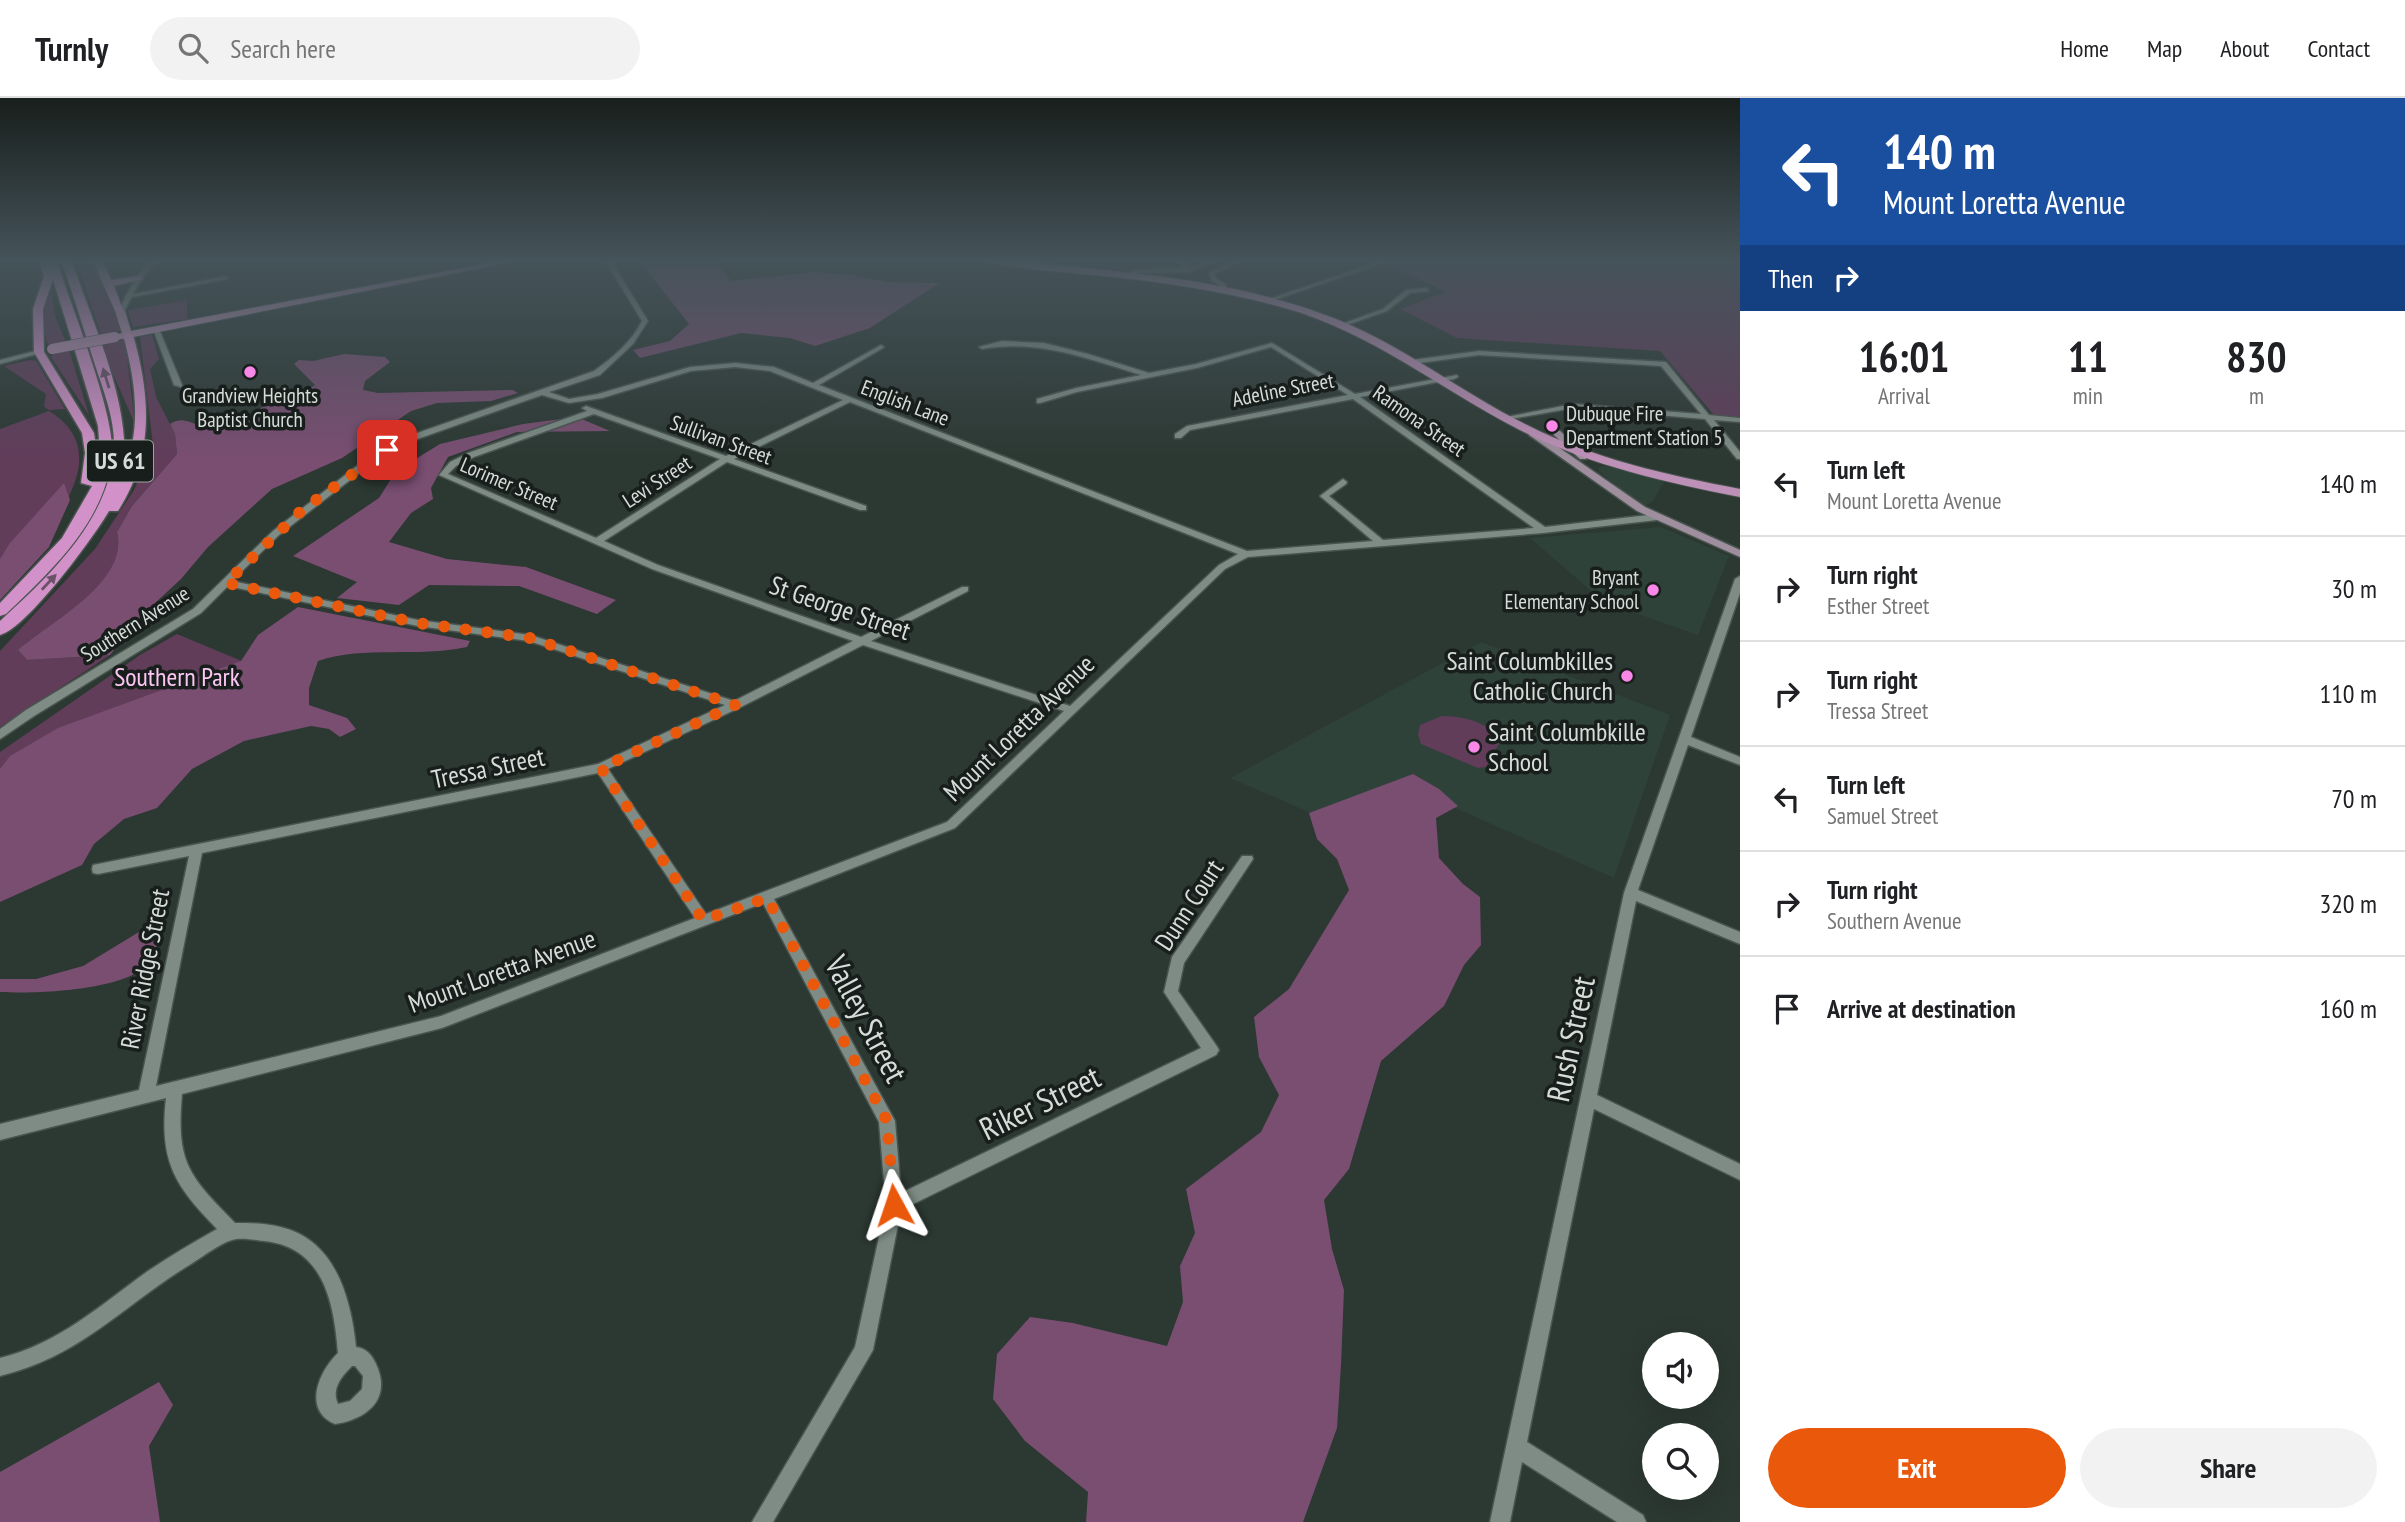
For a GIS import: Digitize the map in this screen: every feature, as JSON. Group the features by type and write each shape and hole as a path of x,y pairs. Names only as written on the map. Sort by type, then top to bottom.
{"highway":[{"path":"38,325 39,352 69,398 89,439 90,473 75,514 81,534 97,532 114,507 139,458 141,407 135,360 122,336"},
{"name":"US 61","path":"0,611 39,571 81,534 100,478 106,443 71,325"},
{"name":"US 61","path":"0,630 44,588 81,534 117,473 121,439 89,325"}],"main road":[{"path":"121,325 122,336"},
{"path":"39,352 175,325"},
{"path":"1343,325 1412,362 1505,418 1578,451 1661,477 1740,493"},
{"path":"1360,325 1426,360 1518,415 1558,433 1630,460 1740,484"},
{"path":"1522,427 1657,517 1740,554"},
{"path":"1558,433 1606,482"},
{"path":"1593,468 1596,464 1613,464"}],"street":[{"name":"Southern Avenue","path":"0,735 40,706 197,611 303,509 369,461 406,440 597,373 641,332 643,325"},
{"path":"156,329 178,385"},
{"path":"982,347 1000,342 1032,342 1150,375"},
{"name":"Ramona Street","path":"1150,375 1197,366 1272,345 1351,394 1543,530"},
{"path":"814,386 881,347"},
{"path":"0,362 39,352"},
{"path":"1412,362 1479,353 1663,364 1740,457"},
{"name":"English Lane","path":"541,392 569,401 599,396 690,369 724,366 771,369 1246,554"},
{"path":"1040,401 1150,375"},
{"name":"Adeline Street","path":"1178,436 1187,428 1351,394 1454,377"},
{"name":"Levi Street","path":"598,541 724,460 849,400"},
{"name":"Sullivan Street","path":"569,401 724,460 863,508"},
{"path":"1505,418 1574,407 1740,420"},
{"name":"Lorimer Street","path":"594,411 471,455 453,464 443,475 598,541"},
{"path":"1343,482 1324,496 1381,544"},
{"name":"Mount Loretta Avenue","path":"0,1132 442,1022 951,825 1222,567 1246,554 1543,530 1657,517"},
{"name":"St George Street","path":"598,541 655,567 862,641 1071,710"},
{"name":"Rush Street","path":"1500,1522 1632,894 1740,579"},
{"path":"226,583 418,623 530,638 735,705"},
{"name":"Tressa Street","path":"98,869 196,852 601,768 735,705 965,589"},
{"path":"1686,740 1740,761"},
{"path":"601,768 703,920"},
{"name":"River Ridge Street","path":"146,1096 196,852"},
{"name":"Dunn Court","path":"1211,1050 1171,992 1177,961 1247,859"},
{"path":"1632,894 1740,938"},
{"name":"Valley Street","path":"762,1522 864,1350 894,1205 887,1121 767,898"},
{"name":"Riker Street","path":"894,1205 1211,1050"},
{"path":"175,1088 170,1128 176,1165 187,1185 231,1231"},
{"path":"1587,1098 1740,1172"},
{"path":"0,1367 20,1363 60,1346 94,1325 178,1261 231,1231 265,1233 296,1240 324,1265 339,1300 348,1357"},
{"path":"1517,1447 1636,1522"}],"shaded area":[{"path":"687,325 874,325 815,346 790,338 741,333 640,358 633,350 670,341"},
{"path":"344,354 385,357 390,362 365,381 363,390 378,393 513,390 518,393 491,401 437,403 411,411 342,458 272,489 208,547 181,579 141,616 110,655 27,660 18,650 84,599 100,584 111,568 118,551 117,532 132,506 177,454 175,434 170,424 182,420 203,428 222,422 238,422 266,405 306,391 315,385 294,364 299,360 313,361"},
{"path":"577,417 610,431 517,432 448,457 431,488 433,499 411,513 389,542 447,559 526,567 616,600 597,614 519,586 429,585 399,605 337,598 357,582 293,556 379,498 396,471 440,444 523,424"},
{"path":"1604,466 1664,481 1653,501 1643,508 1599,471 1598,468"},
{"path":"64,483 70,500 49,547 0,600 0,559 10,543"},
{"name":"Bryant Elementary School","path":"1661,527 1729,556 1698,635 1604,602 1530,538"},
{"path":"298,607 470,641 467,647 448,650 373,652 318,661 309,688 309,705 347,718 356,729 340,737 329,729 311,726 244,741 192,769 157,808 124,819 94,844 82,865 0,902 0,769 10,756 58,728 241,661 258,635"},
{"name":"Saint Columbkille School","path":"1481,642 1670,715 1614,878 1398,783 1320,817 1230,778"},
{"path":"1413,774 1439,789 1458,806 1436,818 1439,858 1463,884 1480,897 1481,945 1464,965 1444,1006 1381,1061 1349,1169 1324,1200 1332,1249 1344,1290 1337,1428 1303,1522 1086,1522 1088,1492 1025,1441 993,1399 997,1354 1030,1317 1073,1323 1167,1346 1183,1302 1180,1266 1195,1233 1186,1189 1261,1132 1279,1095 1259,1057 1254,1017 1289,989 1349,890 1337,859 1317,839 1309,813"},
{"path":"157,921 155,953 139,972 102,985 80,989 0,992 0,979 36,979 83,966"},
{"path":"159,1382 173,1405 149,1446 160,1522 0,1522 0,1472"}],"green space":[{"path":"44,325 59,325 66,342 51,345 47,343"},
{"path":"98,325 120,325 122,331 101,335"},
{"path":"1432,325 1740,325 1740,417 1714,415 1660,351 1457,338"},
{"path":"152,334 159,359 150,369 156,397 175,434 177,454 132,506 117,532 118,551 100,585 67,614 18,650 27,660 110,655 0,727 0,651 95,549 134,490 153,445 140,337"},
{"path":"125,340 135,424 100,344"},
{"path":"69,350 89,415 51,357 53,353"},
{"path":"36,361 65,409 48,410 44,406 46,394 4,366"},
{"path":"49,411 70,430 79,452 77,476 67,500 52,524 0,585 0,429"},
{"name":"Southern Park","path":"177,634 268,672 0,822 0,752 140,655"},
{"path":"1442,716 1474,721 1502,738 1486,767 1478,768 1421,744 1418,735 1420,725"}],"place":[{"name":"Grandview Heights Baptist Church","path":"250,372"},
{"name":"Dubuque Fire Department Station 5","path":"1552,426"},
{"name":"Bryant Elementary School","path":"1653,590"},
{"name":"Saint Columbkilles Catholic Church","path":"1627,676"},
{"name":"Saint Columbkille School","path":"1474,747"}],"route":[{"path":"387,450 303,509 226,583 418,623 530,638 735,705 601,768 703,920 767,898 887,1121 894,1205"}]}
